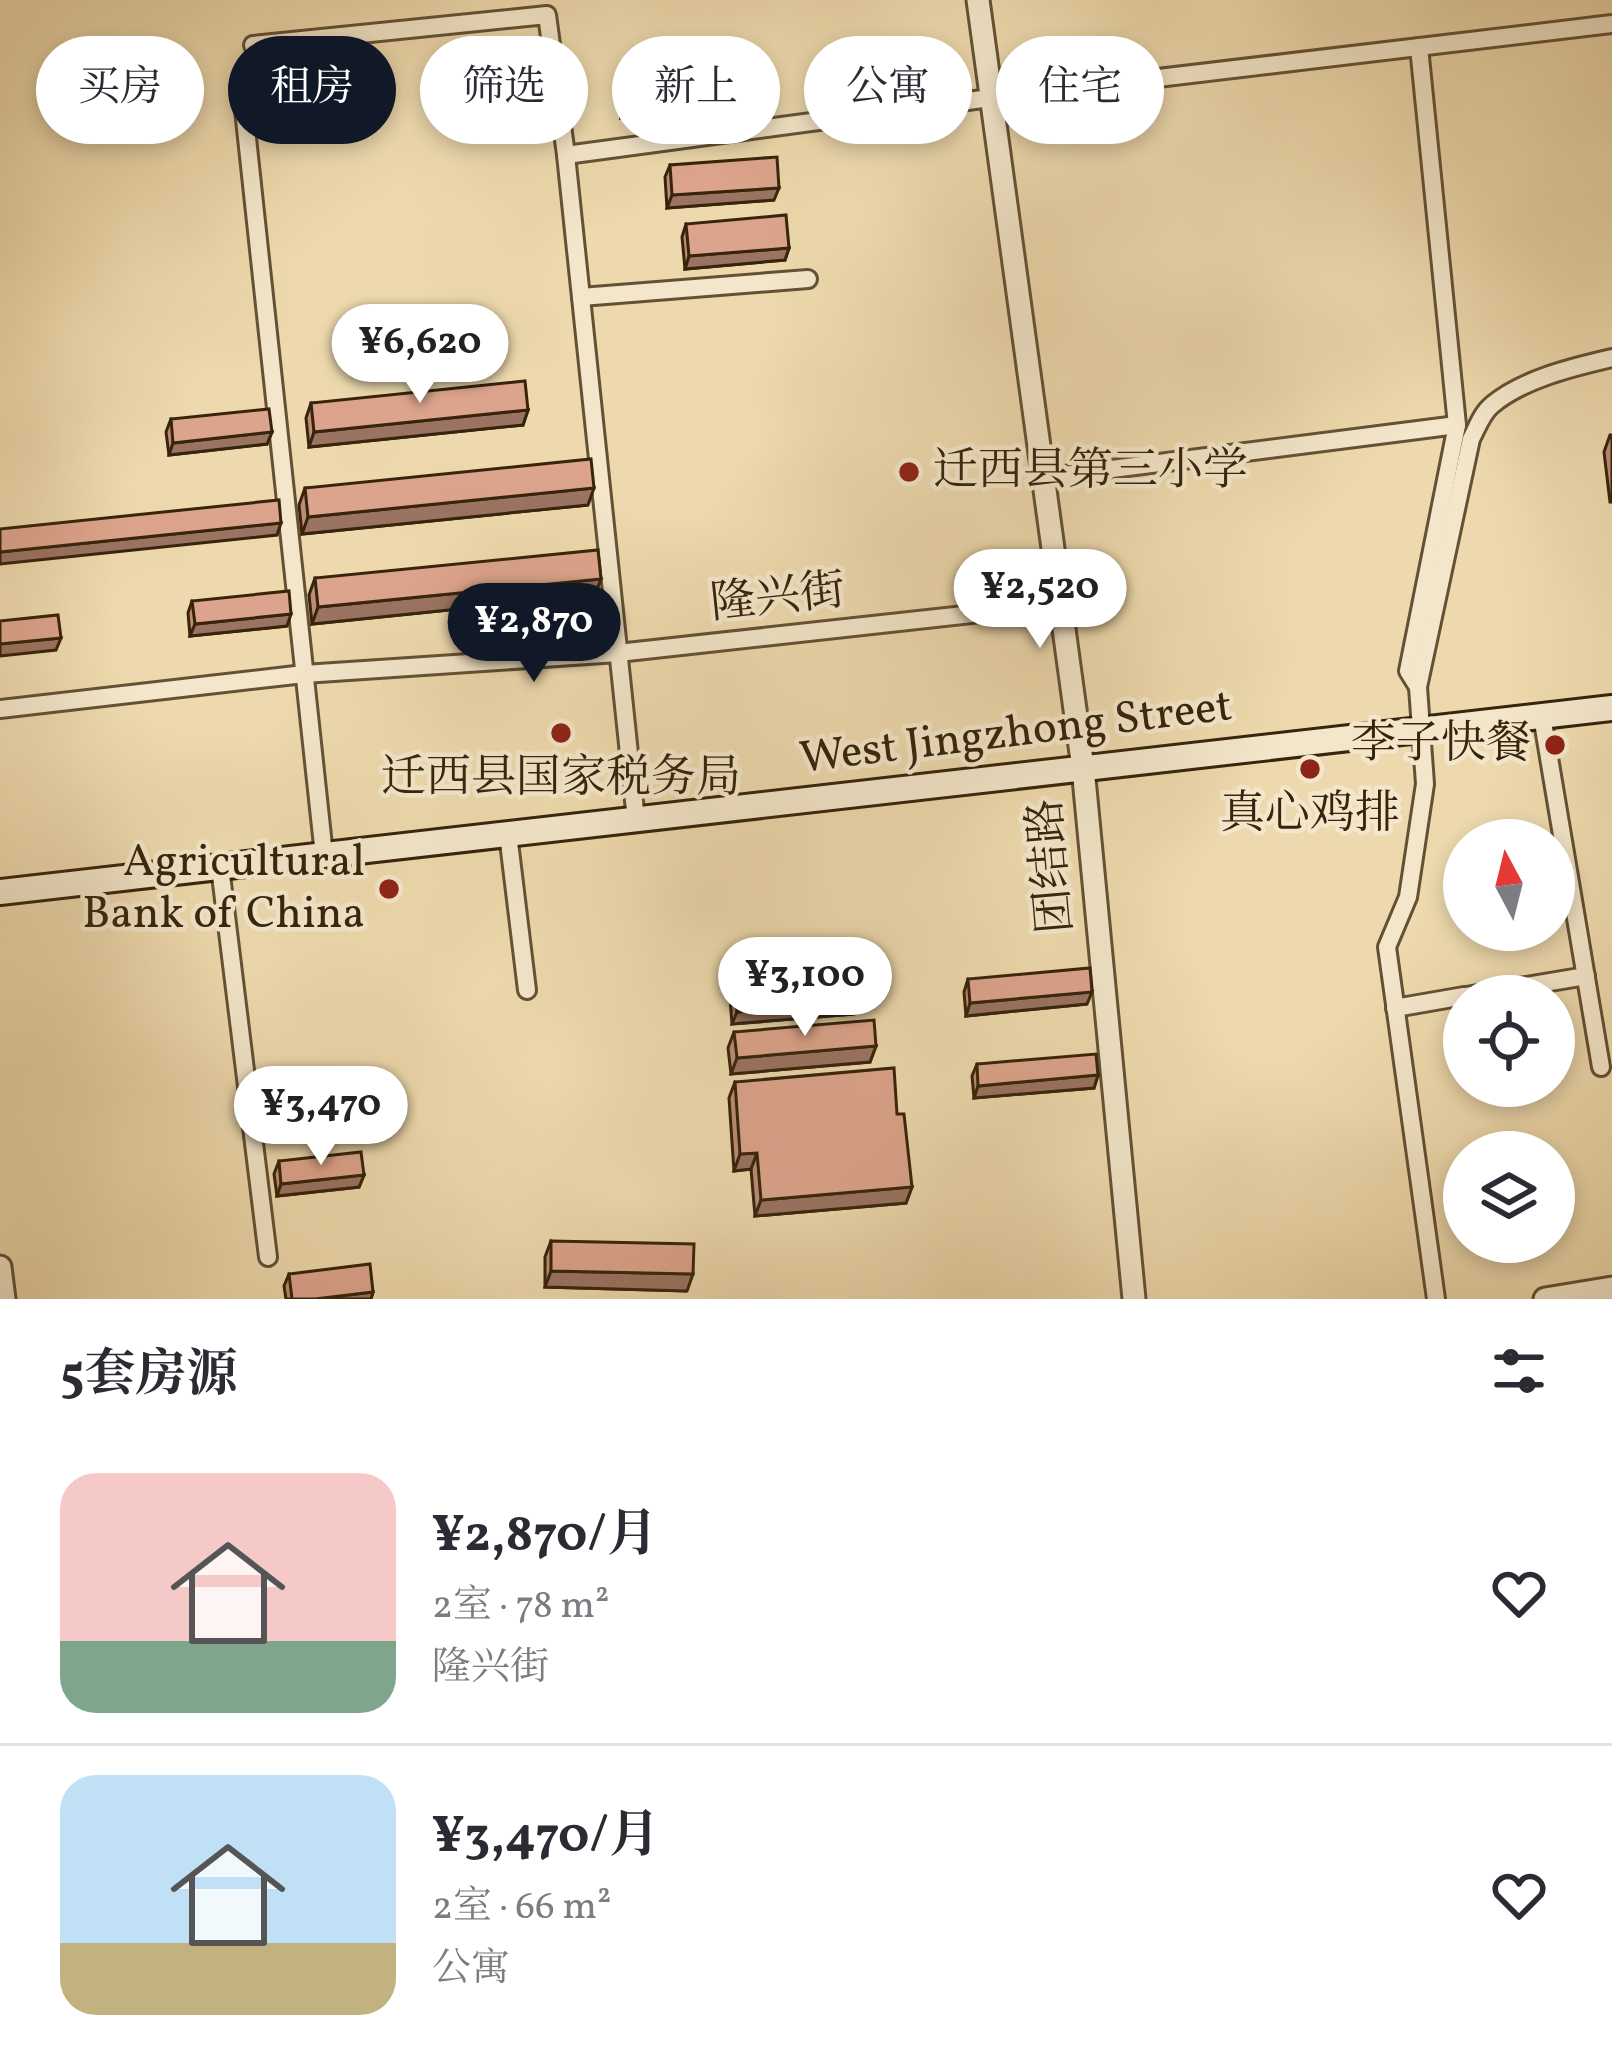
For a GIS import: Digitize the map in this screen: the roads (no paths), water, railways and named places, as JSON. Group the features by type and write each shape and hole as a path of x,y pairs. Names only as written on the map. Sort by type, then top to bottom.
{"main road":[{"name":"West Jingzhong Street","path":"0,892 1612,708"}],"street":[{"name":"团结路","path":"978,0 1083,768 1133,1299"},
{"path":"341,36 547,15 636,820"},
{"path":"566,155 990,98 1612,24"},
{"path":"1418,687 1408,671 1456,425 1419,46"},
{"path":"248,144 324,855"},
{"path":"581,297 808,279"},
{"path":"1436,1299 1387,947 1408,897 1425,784 1418,687 1471,439 1488,407 1518,389 1612,358"},
{"path":"1041,478 1456,425"},
{"name":"隆兴街","path":"0,709 304,674 618,653 1063,604"},
{"path":"1543,716 1601,1067"},
{"path":"508,834 527,990"},
{"path":"220,867 268,1257"},
{"path":"1575,978 1586,976"},
{"path":"1395,1008 1443,1000"},
{"path":"0,1267 4,1299"},
{"path":"1545,1299 1612,1288"}],"place":[{"name":"迁西县第三小学","path":"909,472"},
{"name":"迁西县国家税务局","path":"561,733"},
{"name":"李子快餐","path":"1555,745"},
{"name":"真心鸡排","path":"1310,769"},
{"name":"Agricultural Bank of China","path":"389,889"}]}
